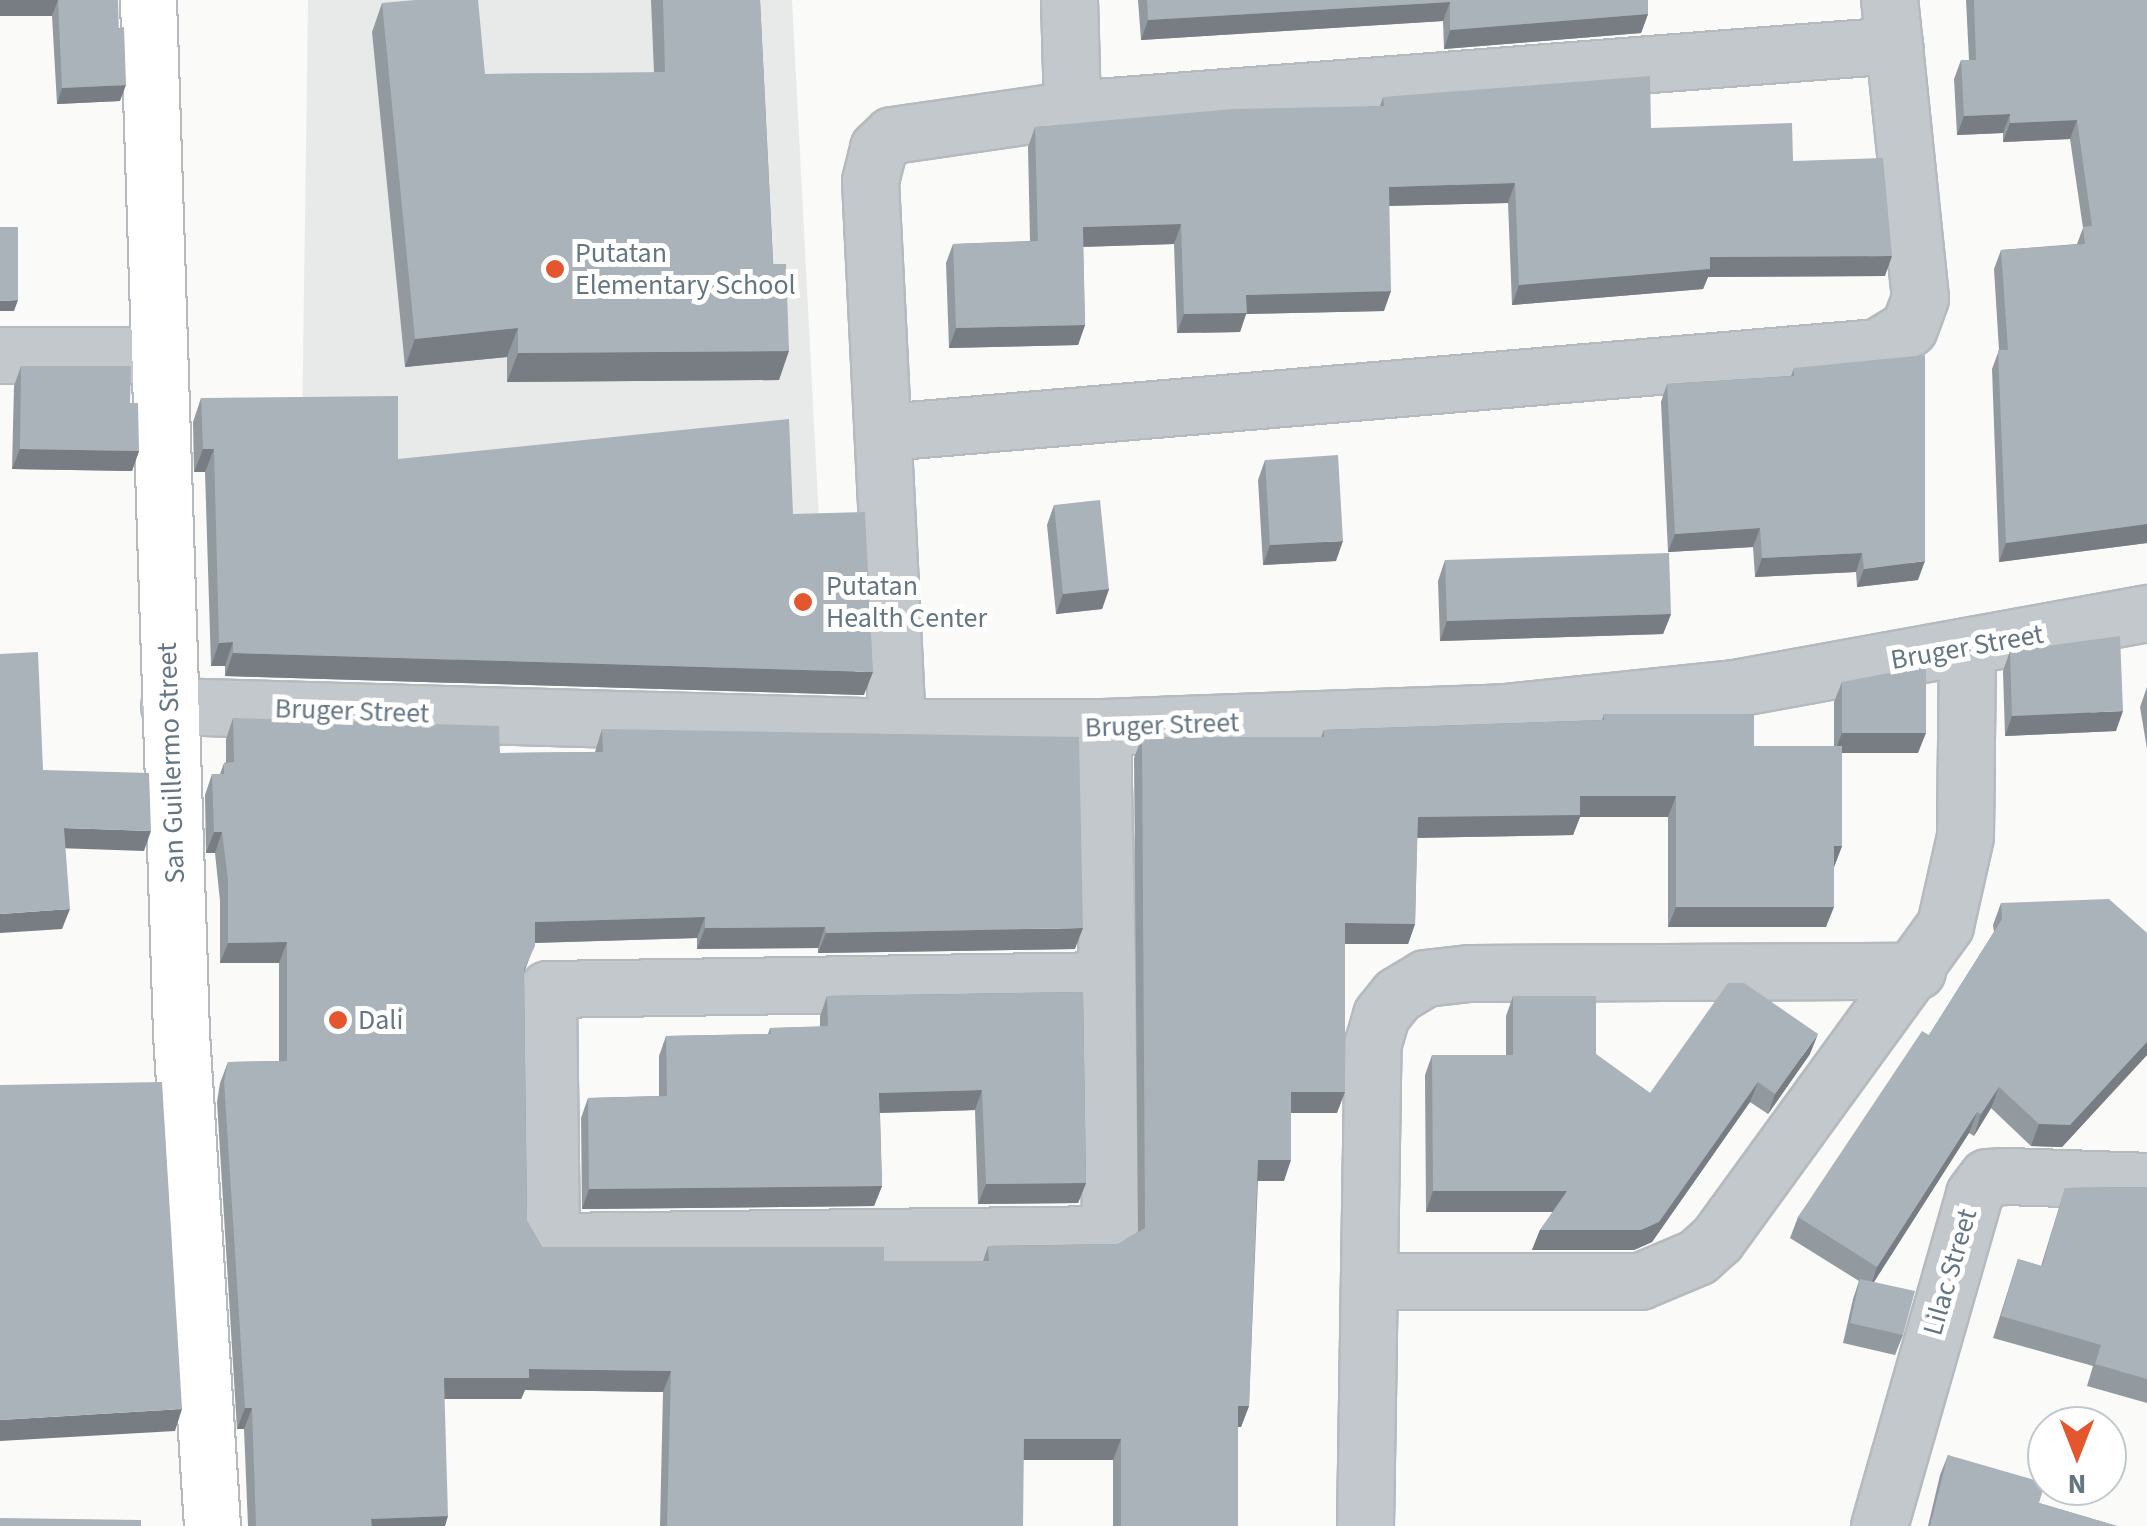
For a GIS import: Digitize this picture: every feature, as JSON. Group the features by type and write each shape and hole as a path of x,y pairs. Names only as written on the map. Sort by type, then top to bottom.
{"main road":[{"name":"San Guillermo Street","path":"148,0 169,706 212,1526"}],"street":[{"path":"1069,0 1072,109"},
{"path":"886,432 1877,346 1909,328 1920,298 1892,23 914,128 878,148 870,181 886,432 897,728"},
{"path":"0,354 156,355"},
{"name":"Bruger Street","path":"169,706 897,728 1103,728 1506,712 1734,688 1967,649 2147,612"},
{"path":"1370,1281 1640,1281 1697,1257 1717,1239 1917,971 1945,924 1963,852 1967,649"},
{"path":"1103,728 1110,1234 551,1241 548,989 1106,980"},
{"path":"1365,1526 1374,1043 1381,1016 1396,994 1425,978 1917,971"},
{"name":"Lilac Street","path":"1879,1526 1974,1194 1986,1178 2147,1182"}],"shaded area":[{"name":"Putatan Elementary School","path":"308,0 792,0 820,539 300,581"}],"building":[{"path":"58,0 118,0 118,28 124,27 126,85 62,88"},
{"path":"478,0 485,74 665,72 663,0 760,0 773,264 786,264 789,351 518,353 518,328 415,339 382,3"},
{"path":"1147,0 1648,0 1648,14 1450,30 1450,2 1148,20"},
{"path":"1974,0 2147,0 2147,524 2006,543 1998,350 2008,350 2001,250 2085,244 2083,227 2092,226 2077,120 2010,123 2010,114 1964,116 1961,60 1976,60"},
{"path":"1650,76 1651,128 1792,123 1793,161 1883,158 1892,256 1710,257 1710,269 1519,285 1515,183 1389,187 1391,291 1246,295 1247,313 1184,314 1181,224 1083,227 1085,325 956,328 953,244 1038,241 1035,127 1233,109 1384,106 1383,97"},
{"path":"0,227 18,227 18,300 0,301"},
{"path":"1925,355 1925,561 1864,569 1862,553 1762,558 1760,528 1675,534 1667,384 1794,376 1794,368"},
{"path":"21,366 131,366 130,403 138,403 139,451 20,449"},
{"path":"398,396 398,459 789,419 793,514 865,512 873,672 233,653 233,642 219,643 214,449 203,449 201,398"},
{"path":"1338,455 1343,541 1270,545 1265,460"},
{"path":"1100,500 1109,589 1063,594 1054,505"},
{"path":"1669,553 1671,614 1447,621 1445,560"},
{"path":"2120,636 2123,711 2012,716 2010,651"},
{"path":"38,652 43,770 149,773 151,831 64,828 70,909 0,914 0,654"},
{"path":"1926,666 1926,733 1842,733 1842,682"},
{"path":"1604,714 1754,714 1754,746 1842,746 1842,846 1834,846 1834,907 1676,907 1676,796 1580,796 1580,815 1418,817 1415,924 1345,923 1345,1092 1291,1092 1291,1160 1258,1160 1249,1406 1238,1406 1238,1526 1121,1526 1121,1439 1024,1439 1023,1526 667,1526 671,1371 529,1369 529,1378 444,1378 448,1516 371,1519 372,1526 256,1526 252,1408 245,1408 224,1081 228,1062 287,1061 287,942 228,943 228,880 222,832 214,832 212,774 224,774 224,763 234,762 233,718 499,726 500,753 603,752 602,729 1079,737 1083,928 826,933 825,927 705,928 705,917 535,922 535,946 524,969 527,1221 542,1247 884,1247 884,1261 989,1261 988,1246 1118,1244 1145,1228 1142,737 1324,737 1324,730 1604,720"},
{"path":"2109,899 2147,933 2147,1042 2070,1125 2039,1124 1999,1087 1981,1114 1977,1112 1877,1267 1798,1217 1922,1031 1929,1035 2002,919 2001,903"},
{"path":"1728,983 1744,983 1818,1034 1775,1094 1758,1082 1659,1222 1641,1230 1540,1230 1567,1191 1433,1191 1432,1055 1513,1055 1513,996 1596,996 1596,1054 1650,1093"},
{"path":"1083,992 1086,1183 986,1184 982,1090 879,1093 882,1186 589,1189 588,1098 667,1096 666,1036 771,1034 770,1028 828,1026 827,996"},
{"path":"162,1082 182,1409 0,1420 0,1085"},
{"path":"2147,1187 2147,1379 2095,1364 2101,1345 2001,1316 2018,1259 2042,1266 2065,1188"},
{"path":"1860,1279 1915,1291 1903,1335 1850,1323"},
{"path":"1948,1455 2027,1478 2027,1506 2049,1506 2117,1526 1930,1526"},
{"path":"0,1518 141,1520 141,1526 0,1526"}],"place":[{"name":"Putatan Elementary School","path":"555,269"},
{"name":"Putatan Health Center","path":"803,602"},
{"name":"Dali","path":"338,1020"}]}
